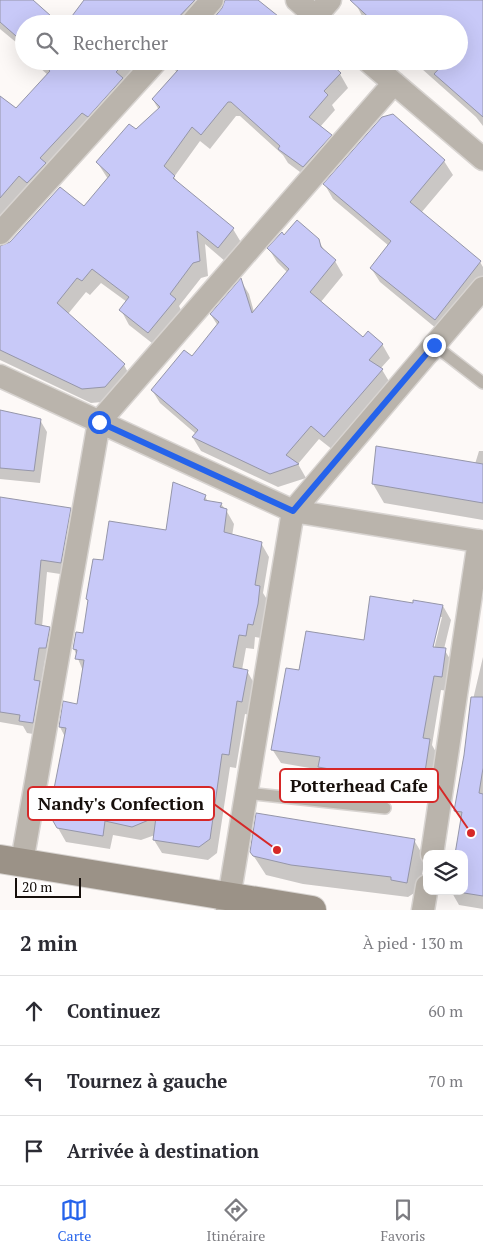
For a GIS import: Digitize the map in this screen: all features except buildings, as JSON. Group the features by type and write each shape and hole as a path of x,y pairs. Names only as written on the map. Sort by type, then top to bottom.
{"street":[{"path":"199,15 212,0"},
{"path":"296,0 323,13"},
{"path":"0,233 148,70"},
{"path":"379,70 483,159"},
{"path":"312,910 228,903 11,860 99,422 394,83"},
{"path":"228,903 293,511 483,288"},
{"path":"0,376 293,511 481,542 433,850"},
{"path":"423,910 426,895"}],"lane":[{"path":"434,345 483,383"},
{"path":"246,792 384,808"}],"place":[{"name":"Potterhead Cafe","path":"471,833"},
{"name":"Nandy's Confection","path":"277,850"}],"route":[{"path":"99,422 293,511 434,345"}]}
